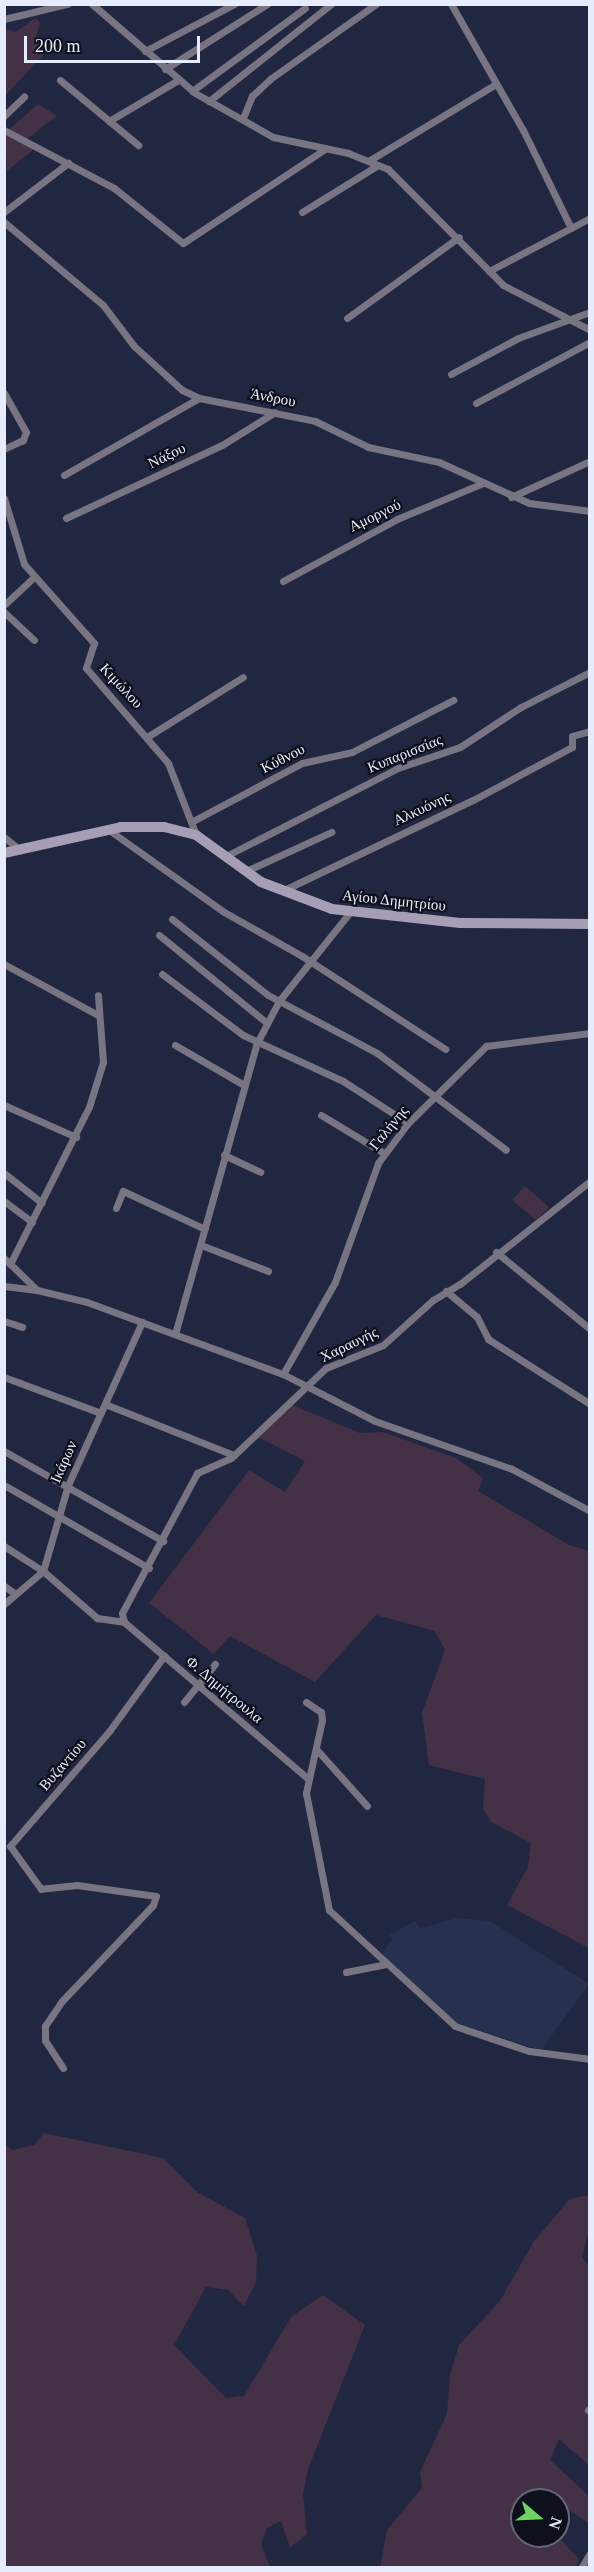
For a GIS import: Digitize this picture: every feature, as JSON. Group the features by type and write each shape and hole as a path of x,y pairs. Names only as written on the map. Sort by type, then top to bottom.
{"street":[{"path":"4,19 67,4"},
{"path":"92,4 192,91 243,118 274,138 370,160 378,165 459,237 489,271 523,299 590,330"},
{"path":"145,51 234,4"},
{"path":"165,69 267,4"},
{"path":"209,101 331,4"},
{"path":"243,118 252,96 270,79 376,4"},
{"path":"451,4 572,228"},
{"path":"192,91 305,9"},
{"path":"60,80 138,145"},
{"path":"109,121 178,80"},
{"path":"370,160 496,84"},
{"path":"4,116 24,97"},
{"path":"4,130 114,188 183,243 324,149"},
{"path":"4,212 68,163"},
{"path":"302,212 378,165"},
{"path":"489,271 590,218"},
{"name":"Άνδρου","path":"4,222 103,305 165,379 199,398 315,421 368,447 439,462 511,497 590,511"},
{"path":"347,318 459,237"},
{"path":"451,374 565,319 590,312"},
{"path":"476,403 590,342"},
{"path":"4,393 26,432 23,440 4,449"},
{"path":"64,474 199,398"},
{"name":"Νάξου","path":"66,518 222,445 275,412"},
{"path":"511,497 590,460"},
{"name":"Αμοργού","path":"283,580 397,519 483,483"},
{"name":"Κιμώλου","path":"4,498 24,564 94,643 86,668 168,763 196,835"},
{"path":"4,605 34,577"},
{"path":"4,612 34,640"},
{"name":"Κυπαρισσίας","path":"228,855 398,768 460,747 521,707 590,672"},
{"path":"147,737 243,678"},
{"name":"Κύθνου","path":"192,821 302,763 352,752 453,700"},
{"name":"Αλκυόνης","path":"282,892 473,800 572,747 572,736 590,731"},
{"name":"Αγίου Δημητρίου","path":"4,853 21,852 109,830 143,825 196,835 228,855 246,871 282,892 350,912 460,923 590,924"},
{"path":"109,830 224,912 313,963 445,1049"},
{"path":"246,871 331,832"},
{"path":"4,837 21,852"},
{"path":"176,1334 257,1043 279,1001 313,963 350,912"},
{"path":"172,919 279,1001 377,1053 506,1150"},
{"path":"159,935 267,1023"},
{"path":"4,964 98,1015"},
{"path":"162,974 257,1043 343,1082 408,1123"},
{"path":"37,1290 7,1261 32,1222 76,1137 103,1062 98,995"},
{"name":"Γαλήνης","path":"283,1374 335,1282 384,1153 408,1123 435,1095 496,1042 590,1033"},
{"path":"175,1045 244,1085"},
{"path":"4,1105 76,1137"},
{"path":"321,1115 384,1153"},
{"path":"224,1155 260,1172"},
{"path":"4,1173 42,1203"},
{"name":"Χαραυγής","path":"124,1622 122,1613 163,1541 190,1480 207,1466 234,1455 326,1368 383,1345 446,1291 590,1181"},
{"path":"116,1208 123,1191 205,1229"},
{"path":"4,1201 32,1222"},
{"path":"201,1245 268,1271"},
{"path":"496,1252 590,1329"},
{"path":"4,1286 37,1290 142,1322 283,1374 375,1421 512,1469 590,1510"},
{"path":"446,1291 477,1317 488,1339 590,1404"},
{"path":"4,1321 22,1327"},
{"name":"Ικάρων","path":"43,1571 68,1485 142,1322"},
{"path":"4,1377 101,1413"},
{"path":"105,1404 234,1455"},
{"path":"4,1451 68,1485 163,1541"},
{"path":"4,1485 149,1568"},
{"path":"4,1546 43,1571 97,1618 124,1622"},
{"path":"4,1604 43,1571"},
{"path":"4,1586 16,1594"},
{"name":"Φ. Δημήτρουλα","path":"124,1622 307,1778"},
{"name":"Βυζαντίου","path":"63,2068 45,2040 45,2026 62,2001 153,1905 156,1896 77,1885 40,1888 10,1846 110,1731 164,1656"},
{"path":"184,1702 215,1664"},
{"path":"306,1702 321,1712 317,1750 307,1778 306,1793 326,1904 386,1964 455,2026 470,2033 529,2051 590,2059"},
{"path":"317,1750 368,1806"},
{"path":"346,1972 386,1964"},
{"path":"582,2568 590,2553"}],"shaded area":[{"path":"36,18 40,23 36,36 47,51 5,96 5,28 15,32"},
{"path":"38,104 57,116 25,140 38,146 7,171 5,133"},
{"path":"525,1186 549,1207 536,1220 512,1200"},
{"path":"292,1405 360,1433 383,1432 456,1458 483,1478 478,1491 569,1545 589,1551 589,1948 507,1905 528,1867 531,1843 491,1822 483,1809 485,1779 429,1765 422,1713 445,1650 435,1631 376,1615 315,1682 230,1636 214,1654 149,1603 249,1470 285,1492 305,1461 256,1436"},
{"path":"458,1918 490,1921 589,1984 541,2050 456,2023 380,1957 392,1939 389,1935 415,1921 420,1928"},
{"path":"44,2133 163,2158 197,2192 245,2218 257,2256 256,2282 244,2306 228,2290 206,2287 174,2345 226,2398 244,2396 291,2317 323,2295 365,2325 308,2469 303,2494 307,2534 290,2548 281,2521 267,2528 261,2544 270,2567 5,2567 5,2145 12,2150 34,2145"},
{"path":"589,2195 589,2230 582,2257 590,2268 589,2465 559,2439 550,2460 589,2496 589,2523 570,2511 570,2488 510,2488 510,2548 568,2548 579,2559 576,2567 380,2568 387,2530 422,2488 420,2472 447,2414 450,2375 459,2345 500,2301 534,2241 570,2199"}]}
